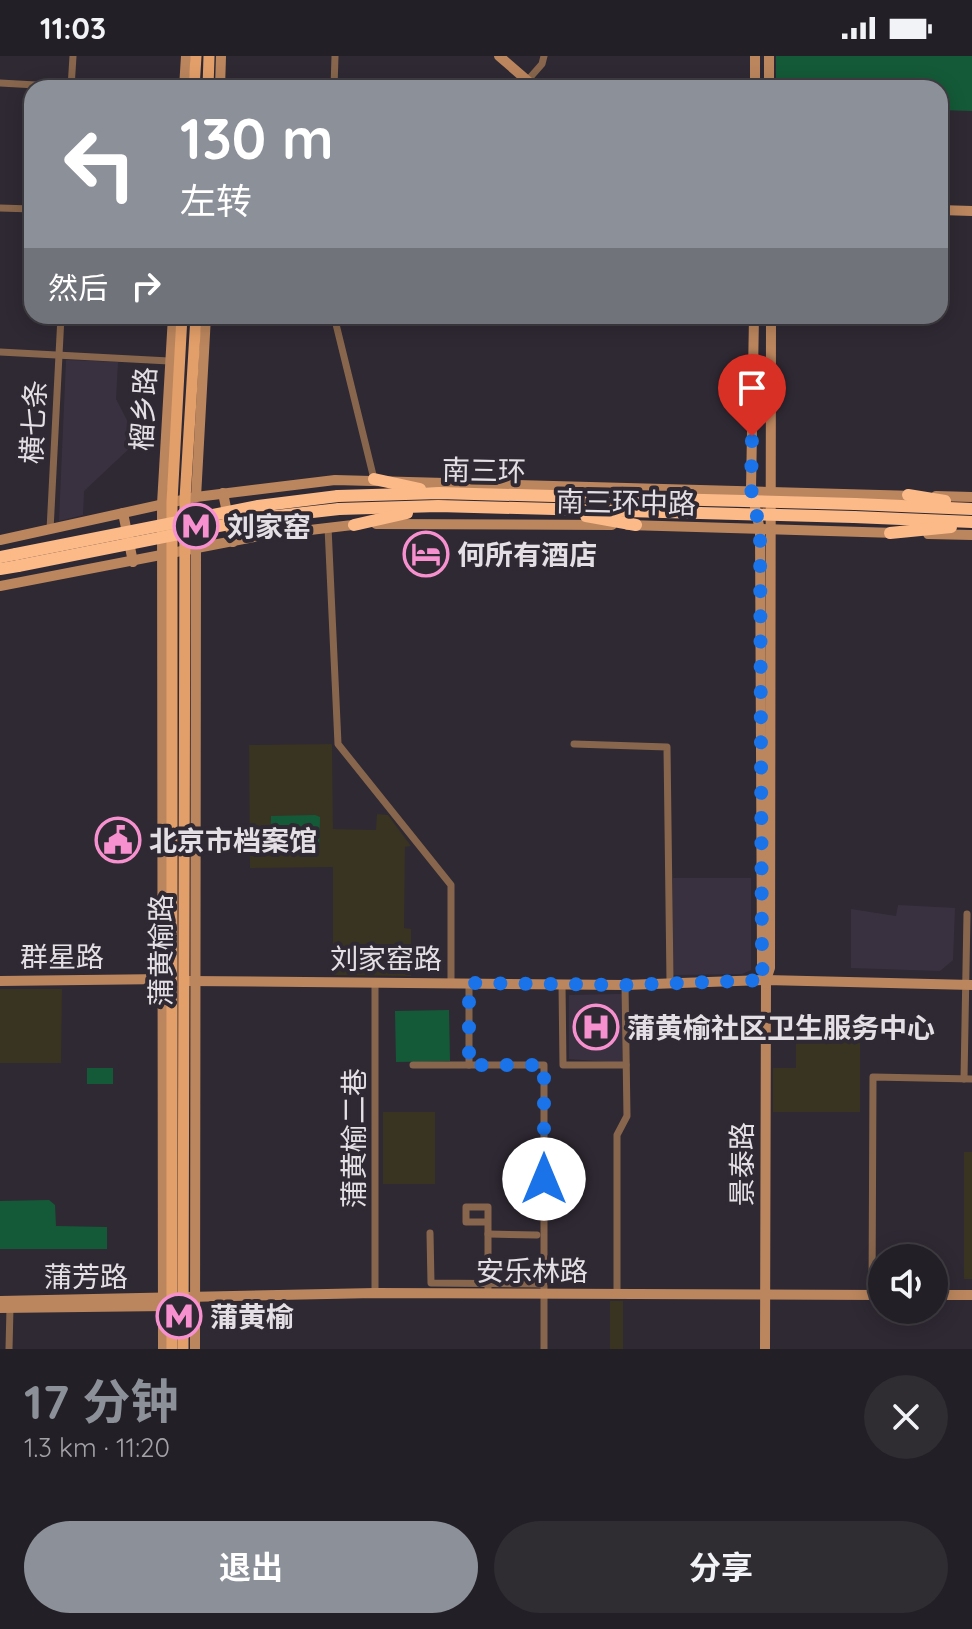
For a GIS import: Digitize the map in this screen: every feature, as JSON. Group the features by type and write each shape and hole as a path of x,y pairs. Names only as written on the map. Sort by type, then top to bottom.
{"highway":[{"path":"374,479 438,500"},
{"path":"908,495 972,507"},
{"path":"354,525 438,500"},
{"name":"南三环","path":"438,500 548,508 664,506"},
{"name":"南三环","path":"0,569 17,560 258,506 438,500 855,511 972,507"},
{"path":"548,508 636,525"},
{"name":"南三环","path":"855,511 972,523"},
{"path":"890,533 972,523"},
{"name":"南三环","path":"0,557 17,560"}],"main road":[{"path":"194,80 196,56"},
{"path":"208,80 209,56"},
{"name":"榴乡路","path":"179,501 182,324"},
{"name":"榴乡路","path":"179,501 195,324"},
{"path":"179,501 179,553"},
{"name":"蒲黄榆路","path":"178,980 184,784 179,553"},
{"name":"蒲黄榆路","path":"172,1349 178,980 179,553"},
{"name":"蒲黄榆路","path":"174,1301 183,1349"}],"street":[{"path":"72,80 73,56"},
{"path":"184,80 186,56"},
{"path":"220,80 221,56"},
{"path":"334,80 335,56"},
{"path":"499,56 527,80"},
{"path":"534,80 544,56"},
{"path":"755,56 755,80"},
{"path":"769,56 769,80"},
{"path":"0,83 24,84"},
{"path":"0,208 24,209"},
{"path":"948,210 972,211"},
{"name":"横七条","path":"50,530 61,324"},
{"name":"榴乡路","path":"172,324 169,361 179,501"},
{"name":"榴乡路","path":"179,501 205,324"},
{"path":"336,324 374,479"},
{"path":"754,324 751,489 765,530"},
{"path":"765,530 770,490 771,324"},
{"path":"0,352 169,361"},
{"name":"南三环中路","path":"0,540 223,493 374,479 972,497"},
{"path":"705,528 707,488"},
{"path":"815,532 817,491"},
{"path":"223,493 233,542"},
{"path":"163,1349 174,1301 178,980 196,775 179,553 179,501"},
{"path":"123,513 133,562"},
{"name":"南三环中路","path":"0,586 233,542 354,525 422,522 636,525 972,535"},
{"path":"328,527 338,744 451,885 451,983"},
{"name":"景泰路","path":"765,530 761,942 762,968 766,980 765,1349"},
{"path":"574,744 667,747 670,981"},
{"path":"184,784 196,775"},
{"path":"876,1244 873,1077 968,1079 970,985 967,914"},
{"name":"刘家窑路","path":"178,980 625,985 670,981 766,980 970,985"},
{"name":"群星路","path":"0,981 178,980"},
{"name":"蒲黄榆二巷","path":"375,982 375,1293"},
{"path":"469,983 469,1065"},
{"path":"562,984 563,1065 626,1065"},
{"path":"617,1294 617,1135 627,1116 625,985"},
{"path":"413,1065 544,1065 544,1349"},
{"path":"430,1233 431,1283 488,1289 488,1222"},
{"path":"488,1234 537,1235"},
{"name":"安乐林路","path":"174,1301 542,1288 617,1294 868,1295"},
{"path":"948,1295 972,1295"},
{"name":"蒲芳路","path":"0,1301 174,1301"},
{"path":"174,1301 195,1349"},
{"name":"蒲芳路","path":"5,1308 174,1301"},
{"path":"5,1308 9,1349"}],"shaded area":[{"path":"66,360 118,362 116,399 134,434 133,445 84,491 83,515 59,521"},
{"path":"332,744 333,829 376,830 377,814 388,815 411,846 405,847 404,928 411,929 411,976 333,975 333,867 250,868 249,745"},
{"path":"673,878 751,878 751,970 742,974 673,975"},
{"path":"898,905 955,908 953,960 940,971 851,968 851,909 896,916"},
{"path":"0,989 62,989 61,1063 0,1063"},
{"name":"蒲黄榆社区卫生服务中心","path":"622,994 622,1063 569,1059 569,995"},
{"path":"796,1017 860,1017 860,1112 773,1112 773,1068 796,1068"},
{"path":"383,1112 435,1112 435,1184 383,1184"},
{"path":"964,1152 972,1152 972,1279 964,1279"},
{"path":"610,1301 623,1301 623,1349 610,1349"}],"green space":[{"path":"776,56 972,56 972,111 948,110 948,80 776,80"},
{"path":"271,816 320,817 319,852 270,851"},
{"path":"449,1010 450,1061 396,1062 395,1011"},
{"path":"87,1068 113,1068 113,1084 87,1084"},
{"path":"49,1200 55,1205 56,1226 107,1227 107,1249 0,1249 0,1201"}],"place":[{"name":"刘家窑","path":"196,526"},
{"name":"何所有酒店","path":"426,554"},
{"name":"北京市档案馆","path":"118,840"},
{"name":"蒲黄榆社区卫生服务中心","path":"596,1027"},
{"name":"蒲黄榆","path":"179,1316"}],"route":[{"path":"544,1179 544,1065 469,1065 469,983 625,985 670,981 766,980 762,968 760,530 751,489 752,436"}]}
